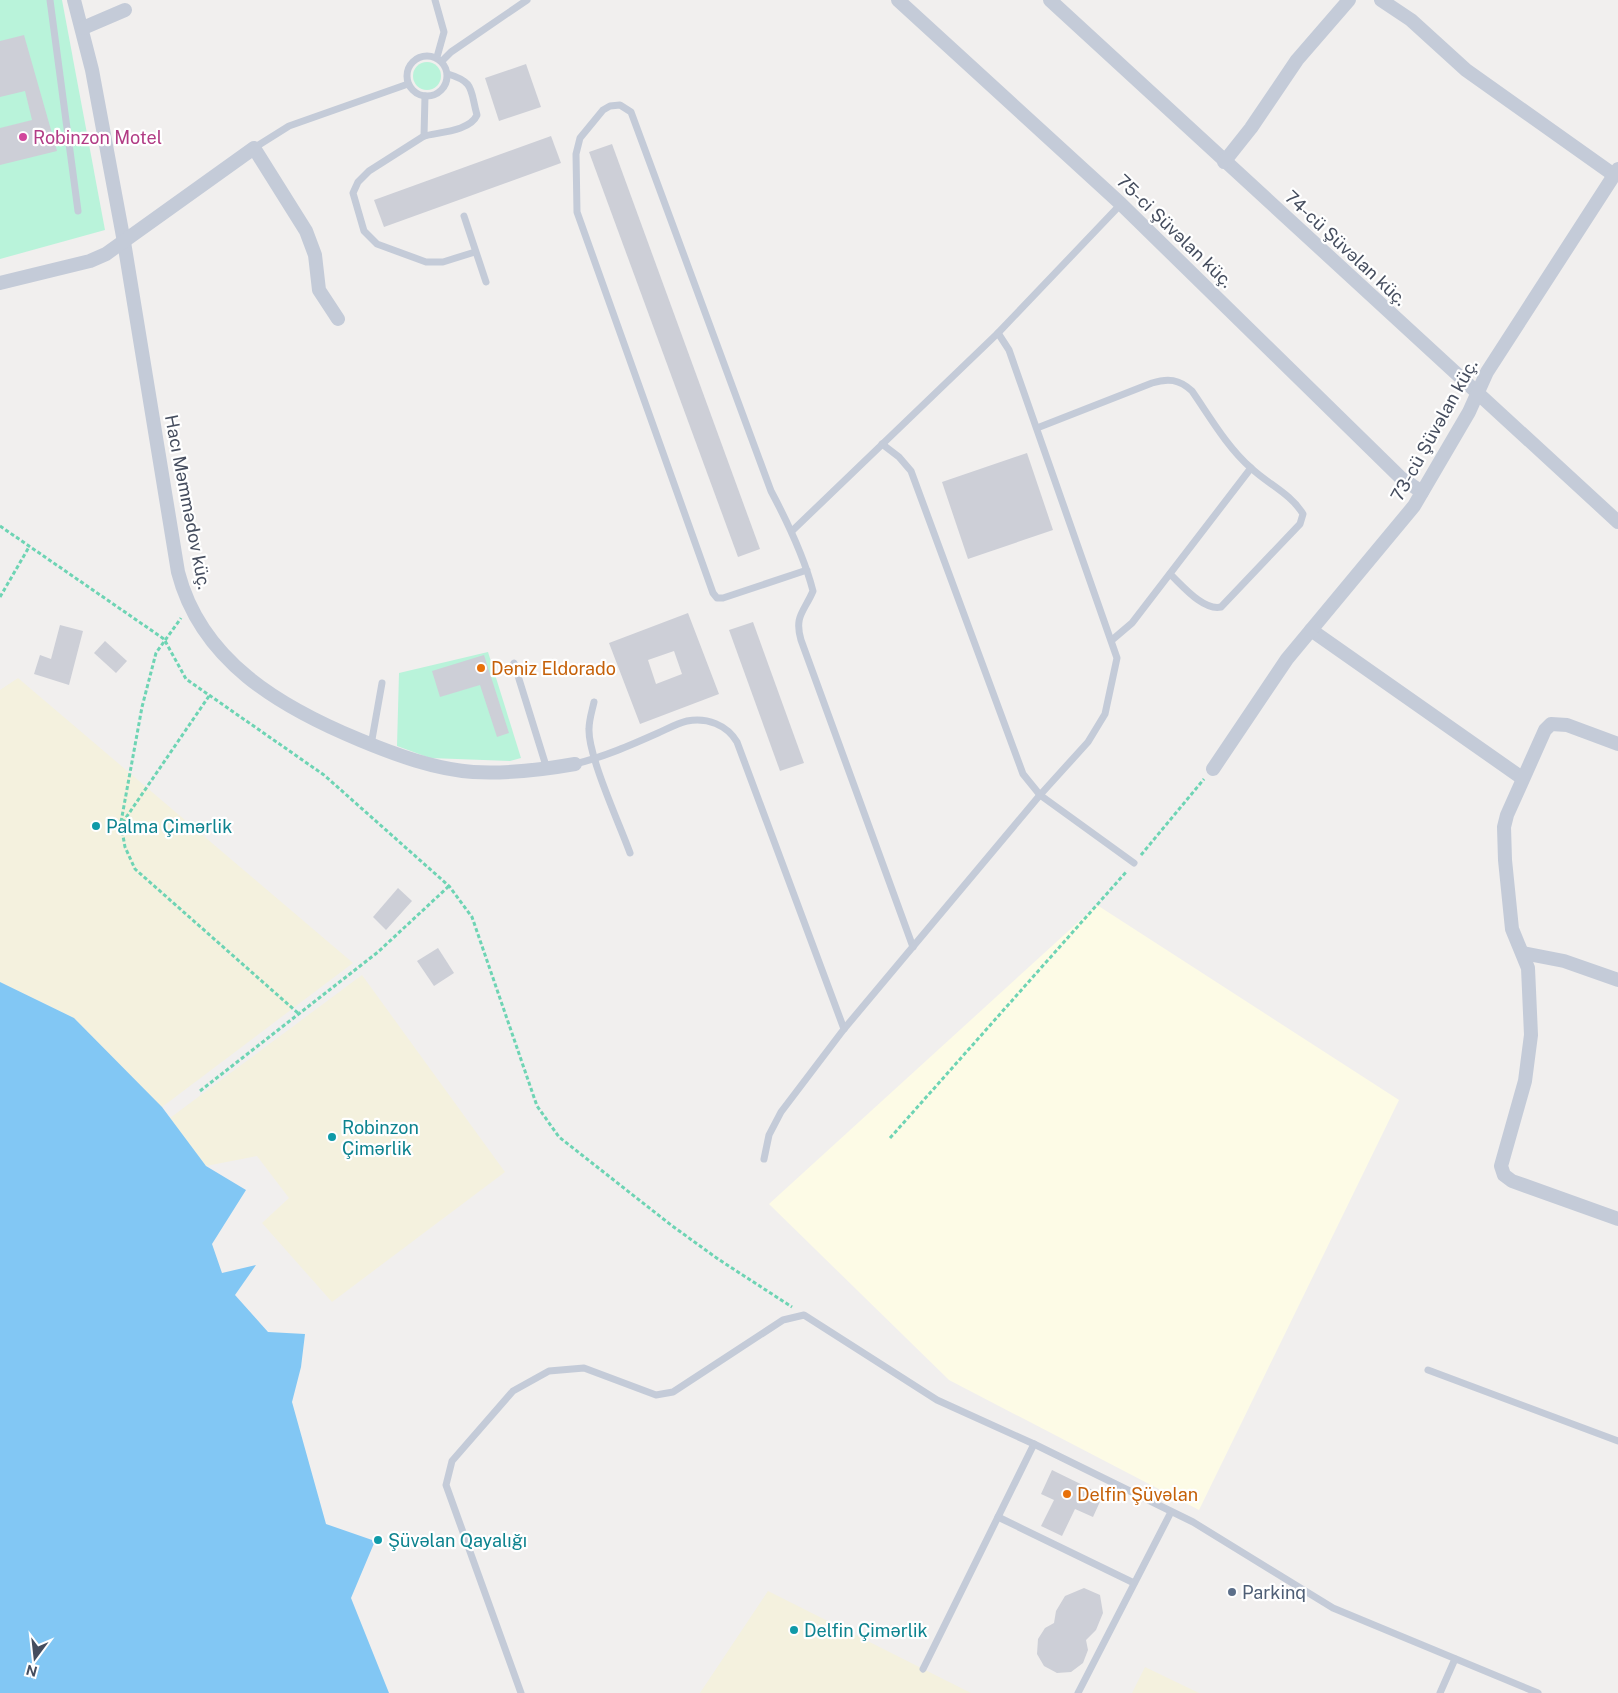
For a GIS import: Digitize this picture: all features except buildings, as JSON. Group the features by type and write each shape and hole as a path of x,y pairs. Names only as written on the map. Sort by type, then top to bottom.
{"street":[{"name":"Hacı Məmmədov küç.","path":"74,0 83,28 124,242 178,572 189,607 204,632 224,657 265,692 300,713 371,745 449,769 502,772 548,769 575,764"},
{"name":"75-ci Şüvəlan küç.","path":"898,0 1121,204 1401,478 1422,492"},
{"name":"74-cü Şüvəlan küç.","path":"1050,0 1224,162 1618,522"},
{"path":"1224,162 1251,128 1297,60 1349,0"},
{"path":"1380,0 1411,20 1466,70 1616,172"},
{"path":"83,28 125,10"},
{"path":"0,282 90,261 124,242 254,148 306,231 315,255 320,290 338,319"},
{"name":"73-cü Şüvəlan küç.","path":"1213,769 1287,659 1403,521 1460,428 1487,372 1616,172"},
{"path":"1311,630 1522,778"},
{"path":"1618,744 1567,725 1551,724 1545,730 1507,815 1504,839 1512,929 1528,968 1531,1035 1525,1081 1501,1166 1504,1175 1524,1186 1618,1219"},
{"path":"1523,953 1564,961 1618,980"}],"lane":[{"path":"50,0 78,211"},
{"path":"435,0 444,32 439,59 448,74 447,82 439,93 425,96 412,90 408,84 408,70 416,58 422,56 439,59 452,52 526,0"},
{"path":"448,74 464,79 469,85 477,115 474,121 468,125 424,136 385,161 358,182 353,193 364,231 377,244 426,262 443,262 476,252"},
{"path":"254,148 289,126 408,84"},
{"path":"424,136 425,96"},
{"path":"807,570 724,598 717,598 713,593 577,212 577,145 580,138 603,110 610,106 620,105 631,112 771,491 792,531 807,570 814,591 798,620 801,640 914,947"},
{"path":"792,531 998,333 1121,204"},
{"path":"464,216 486,282"},
{"path":"764,1159 769,1135 781,1112 844,1029 1040,795 1088,742 1105,714 1117,658 1112,640 1009,350 998,333"},
{"path":"1037,428 1152,383 1166,379 1176,380 1184,383 1192,391 1234,450 1251,468 1298,504 1303,514 1300,524 1221,607 1215,608 1206,605 1170,574"},
{"path":"882,444 899,457 911,471 1023,774 1040,795 1134,863"},
{"path":"1112,640 1132,623 1251,468"},
{"path":"514,663 548,769"},
{"path":"371,745 382,683"},
{"path":"594,702 589,728 595,759 630,853"},
{"path":"575,764 595,759 687,721 704,720 720,725 731,732 737,742 844,1029"},
{"path":"521,1693 446,1485 452,1461 513,1391 549,1371 584,1368 656,1395 673,1392 783,1320 804,1314 937,1400 1034,1444 1222,1538 1333,1608 1538,1693"},
{"path":"1428,1370 1618,1441"},
{"path":"923,1669 1034,1444"},
{"path":"1078,1693 1171,1512"},
{"path":"998,1517 1134,1583"},
{"path":"1440,1693 1455,1659"}],"path":[{"path":"0,526 92,588 164,640 186,679 324,775 449,886 472,917 537,1106 559,1136 671,1225 718,1259 804,1314"},
{"path":"0,597 29,547"},
{"path":"189,607 156,653 142,708 121,825 125,847 135,868 299,1014"},
{"path":"121,825 209,696"},
{"path":"890,1138 1134,863 1213,769"},
{"path":"200,1091 378,952 449,886"}],"shaded area":[{"path":"1097,905 1399,1100 1199,1510 949,1380 769,1204"}],"green space":[{"path":"0,0 62,0 105,230 0,259"},
{"path":"427,62 437,66 441,76 437,86 427,90 417,86 413,76 417,66"},
{"path":"488,652 521,758 510,761 430,758 397,746 399,673"}],"sand":[{"name":"Palma Çimərlik","path":"18,678 353,963 162,1107 74,1018 0,982 0,690"},
{"name":"Robinzon Çimərlik","path":"362,975 505,1172 332,1302 262,1223 289,1198 257,1156 206,1166 170,1118"},
{"name":"Delfin Çimərlik","path":"768,1591 959,1687 971,1693 700,1693"},
{"path":"1145,1667 1199,1693 1132,1693"}],"water":[{"path":"0,982 74,1018 162,1107 206,1166 246,1190 212,1244 222,1273 256,1265 235,1295 268,1332 305,1334 301,1367 292,1402 326,1524 375,1541 351,1598 389,1693 0,1693"}],"place":[{"name":"Robinzon Motel","path":"23,137"},
{"name":"Dəniz Eldorado","path":"481,668"},
{"name":"Palma Çimərlik","path":"96,826"},
{"name":"Robinzon Çimərlik","path":"332,1137"},
{"name":"Delfin Şüvəlan","path":"1067,1494"},
{"name":"Şüvəlan Qayalığı","path":"378,1540"},
{"name":"Parkinq","path":"1232,1592"},
{"name":"Delfin Çimərlik","path":"794,1630"}]}
